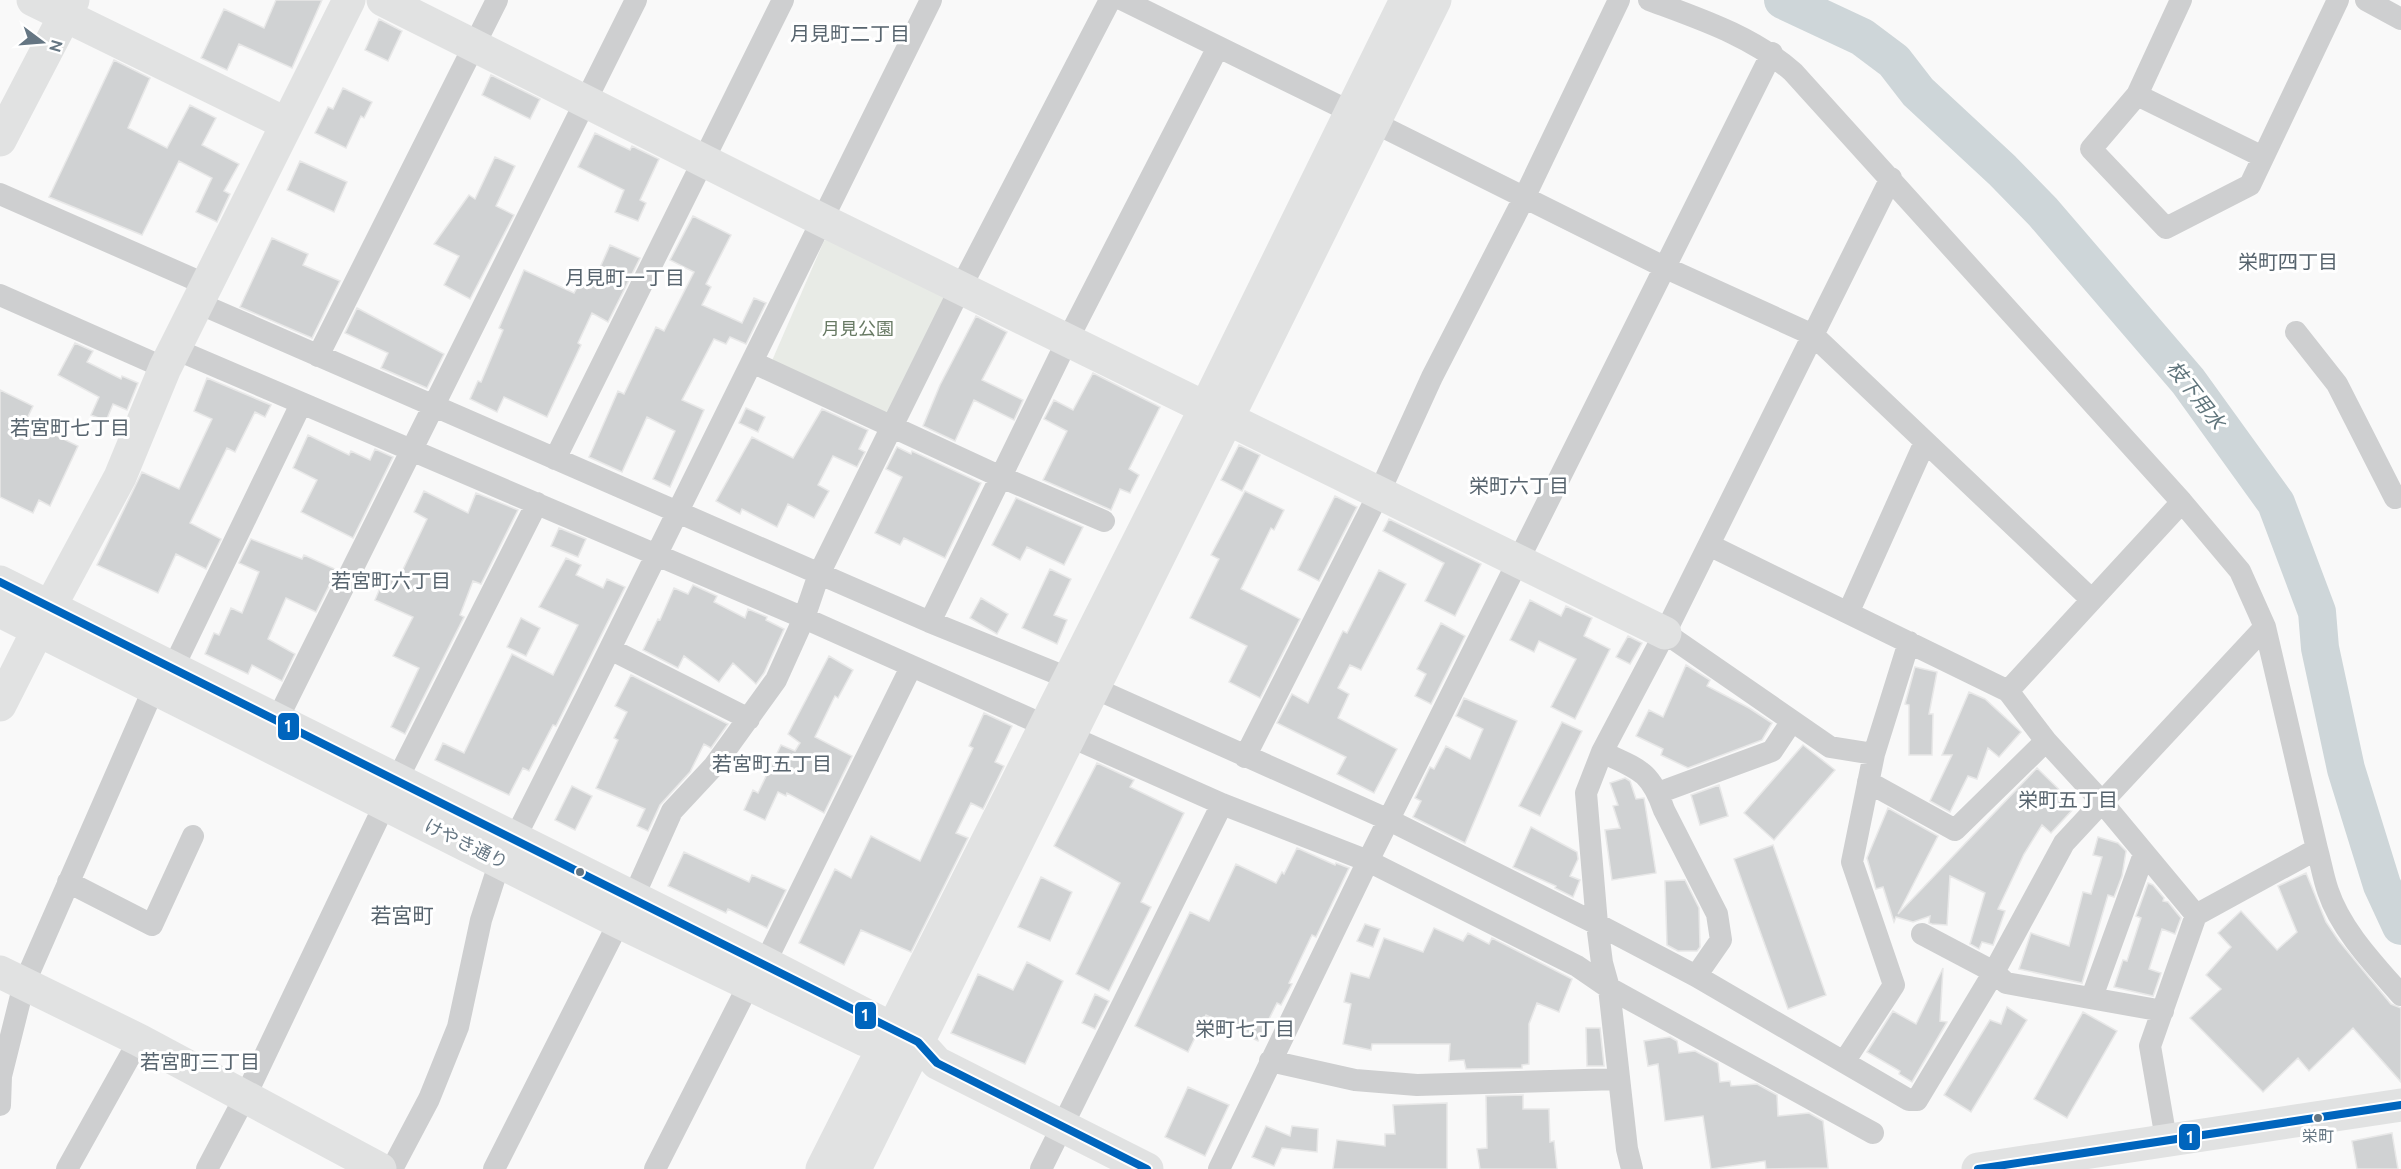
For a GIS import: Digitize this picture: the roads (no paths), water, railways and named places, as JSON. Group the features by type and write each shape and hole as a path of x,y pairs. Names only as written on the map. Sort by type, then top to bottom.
{"main road":[{"path":"33,0 69,8 287,124"},
{"path":"0,705 120,477 170,358 349,0"},
{"path":"383,0 822,220 1665,633"},
{"path":"855,1169 908,1049 1081,683 1218,413 1362,117 1406,0"},
{"path":"1362,117 1436,0"},
{"path":"0,140 69,8"},
{"path":"0,582 44,618 1147,1169"},
{"path":"0,611 44,618"},
{"path":"164,678 277,720 391,792"},
{"path":"12,978 139,1040 380,1169"},
{"path":"822,1169 908,1049"},
{"path":"1978,1169 2025,1166 2166,1139 2401,1105"}],"street":[{"path":"318,356 497,0"},
{"path":"277,720 436,406 636,0"},
{"path":"555,459 783,0"},
{"path":"392,1169 429,1099 458,1027 481,921 507,850 657,555 932,0"},
{"path":"494,1169 626,910 672,811 714,766 776,680 804,618 819,574 891,427 1110,0"},
{"path":"1123,0 1666,268 1813,335 2092,600"},
{"path":"1245,756 1379,493 1432,377 1524,198 1619,0"},
{"path":"1649,0 1720,26 1772,53 1793,72 2182,502 2240,571 2265,627 2328,892 2337,912 2369,958 2401,995"},
{"path":"2181,0 2137,95 2091,148 2166,228 2250,184 2338,0"},
{"path":"2366,0 2401,19"},
{"path":"930,622 1068,339 1218,47"},
{"path":"1219,1169 1368,861 1772,53"},
{"path":"2137,95 2263,157"},
{"path":"1632,1169 1609,988 1602,963 1597,924 1586,792 1602,752 1665,633 1891,178"},
{"path":"0,194 202,294 318,356 930,622 1081,683 1389,820 1696,976 1909,1100 1917,1100 1994,972 2064,843 2265,627"},
{"path":"0,295 301,404 804,618 1222,804 1368,861 1576,966 1609,988 1873,1133"},
{"path":"2296,332 2337,384 2395,498 2401,496"},
{"path":"752,362 1001,477 1104,521"},
{"path":"0,1105 12,978 68,882 164,678 301,404"},
{"path":"1849,611 1925,442"},
{"path":"2008,692 2182,502"},
{"path":"207,1169 245,1097 391,792 537,503"},
{"path":"1709,544 1849,611 2008,692 2046,741 2102,802 2196,915"},
{"path":"1665,633 1830,747 1874,754"},
{"path":"1844,1062 1894,985 1852,862 1874,754 1909,642"},
{"path":"610,649 749,719"},
{"path":"655,1169 757,973 911,667"},
{"path":"1658,793 1772,751 1792,721"},
{"path":"1868,782 1955,830 2046,741"},
{"path":"1602,752 1644,772 1658,793 1664,810 1717,914 1721,940 1696,976"},
{"path":"1041,1169 1222,804"},
{"path":"68,882 152,925 193,836"},
{"path":"2166,1139 2150,1046 2196,915 2317,849"},
{"path":"2092,997 2144,854"},
{"path":"1922,934 1994,972 2006,983 2163,1011"},
{"path":"67,1169 139,1040"},
{"path":"1270,1061 1355,1080 1417,1085 1619,1079"}],"waterway":[{"name":"枝下用水","path":"1783,0 1862,37 1894,61 1918,92 2002,170 2043,212 2188,381 2276,503 2317,612 2320,648 2346,769 2382,885 2401,926"}],"place":[{"name":"栄町","path":"2318,1118"}],"district":[{"name":"月見町二丁目","path":"850,34"},
{"name":"栄町四丁目","path":"2288,262"},
{"name":"月見町一丁目","path":"625,278"},
{"name":"若宮町七丁目","path":"70,428"},
{"name":"栄町六丁目","path":"1519,486"},
{"name":"若宮町六丁目","path":"391,581"},
{"name":"若宮町五丁目","path":"772,764"},
{"name":"栄町五丁目","path":"2068,800"},
{"name":"若宮町","path":"402,916"},
{"name":"栄町七丁目","path":"1245,1029"},
{"name":"若宮町三丁目","path":"200,1062"}],"park label":[{"name":"月見公園","path":"858,329"}]}
